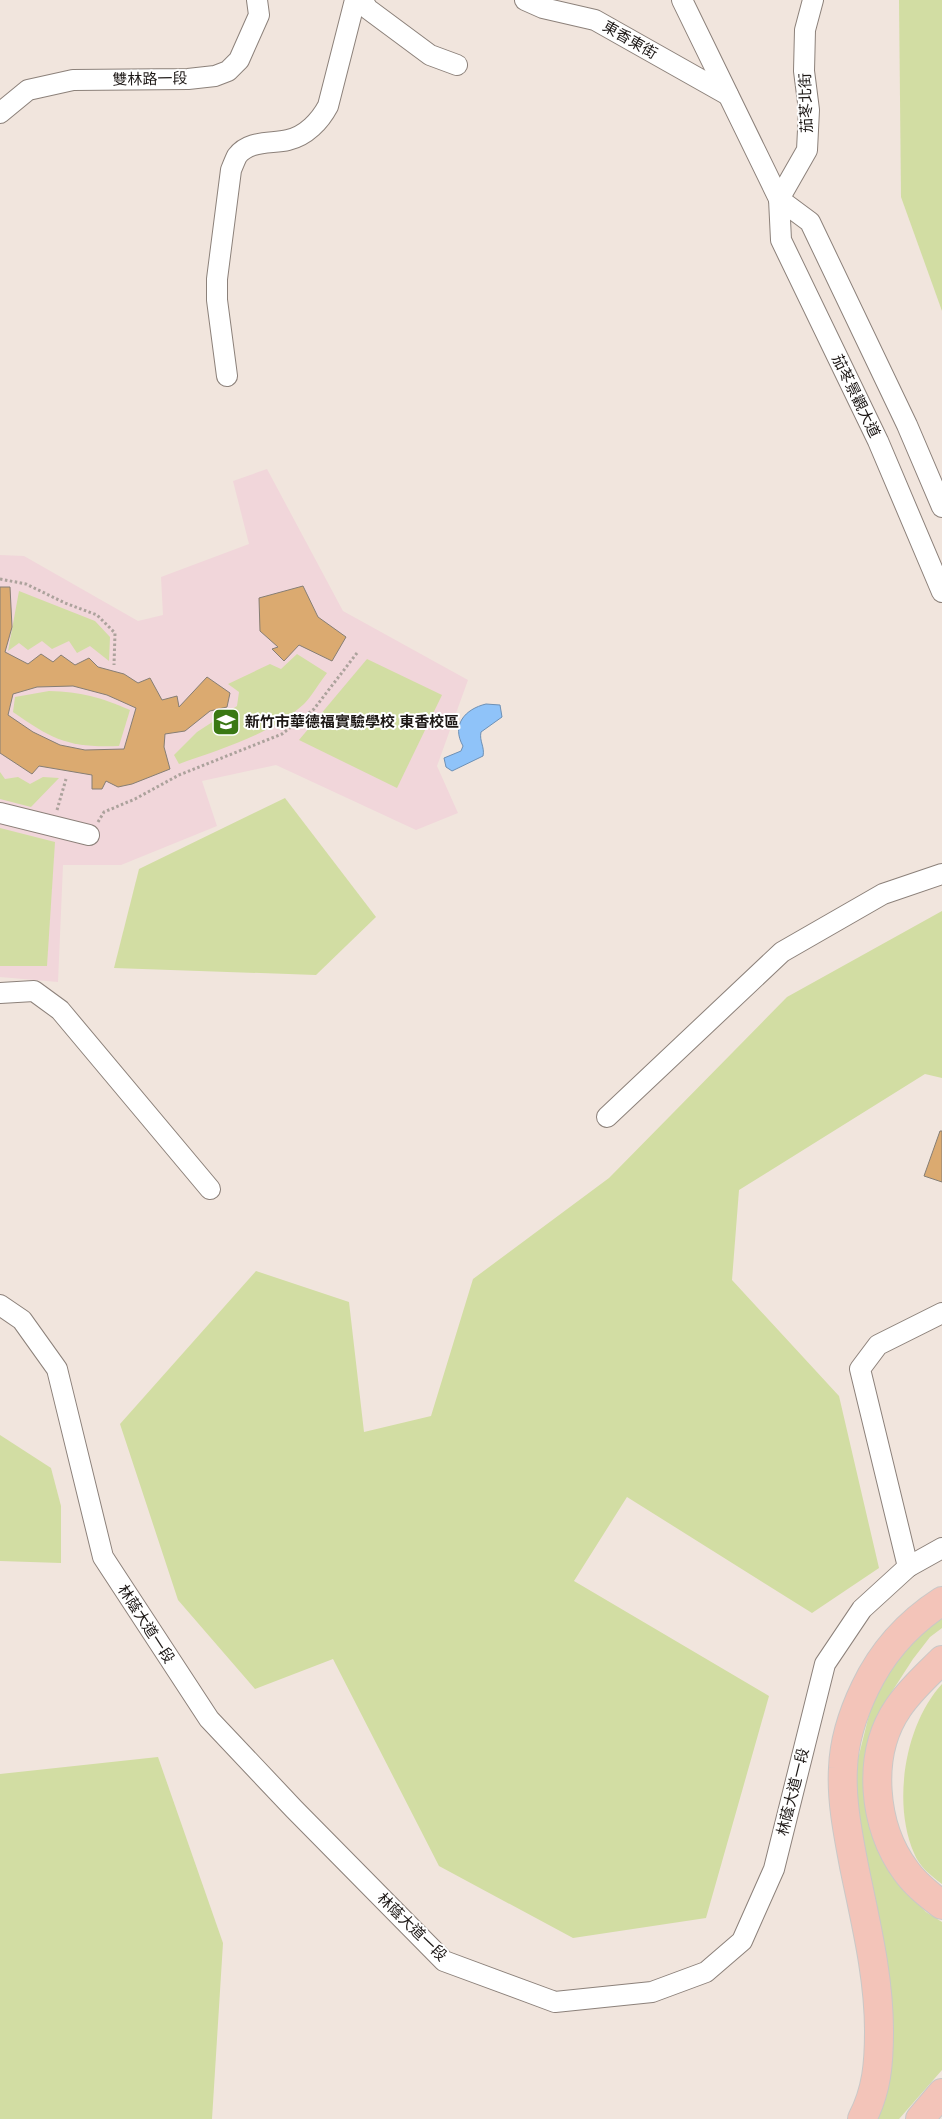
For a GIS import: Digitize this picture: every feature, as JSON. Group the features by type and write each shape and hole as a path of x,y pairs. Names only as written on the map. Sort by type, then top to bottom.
{"highway":[{"path":"862,2119 873,2094 879,2069 879,2012 874,1964 846,1818 843,1768 851,1722 870,1677 895,1640 942,1601"},
{"path":"942,1644 926,1661 897,1709 880,1750 879,1802 888,1840 905,1871 942,1905"},
{"path":"897,1709 942,1660"},
{"path":"920,2119 942,2093"}],"street":[{"name":"雙林路一段","path":"0,113 28,90 73,80 188,79 215,76 228,71 239,60 259,15 257,0"},
{"path":"227,376 217,300 217,279 231,170 237,156 249,147 290,140 304,133 323,117 328,106 356,0"},
{"path":"362,0 368,9 430,56 457,65"},
{"name":"東香東街","path":"525,0 543,8 595,20 728,95"},
{"name":"茄苳景觀大道","path":"682,0 779,199 781,240 878,440 942,592"},
{"name":"茄苳北街","path":"779,199 807,150 809,110 804,70 804,30 813,0"},
{"name":"茄苳景觀大道","path":"779,199 810,222 907,425 942,507"},
{"path":"0,813 53,828 89,835"},
{"path":"607,1117 782,952 883,894 942,874"},
{"path":"0,993 34,991 60,1010 210,1188"},
{"name":"林蔭大道一段","path":"0,1305 22,1320 57,1369 102,1558 209,1719 294,1809 444,1961 555,2002 652,1992 706,1972 742,1941 774,1869 825,1664 862,1609 908,1567 942,1548"},
{"path":"908,1567 860,1369 878,1345 942,1313"}],"path":[{"path":"0,579 26,584 65,603 97,615 115,633 114,665"},
{"path":"89,835 104,812 135,799 179,775 282,734 314,709 357,653"},
{"path":"53,828 66,780"}],"shaded area":[{"name":"新竹市華德福實驗學校 東香校區","path":"267,469 343,611 468,680 437,766 458,813 416,830 276,765 202,781 217,826 121,865 63,865 58,982 0,977 0,555 24,556 138,621 163,615 161,577 249,544 233,481"}],"green space":[{"path":"899,0 942,0 942,311 901,197"},
{"path":"19,591 95,621 110,637 109,661 90,646 77,653 69,641 52,649 42,641 28,650 19,643 8,651"},
{"path":"297,654 327,673 304,704 291,715 261,733 179,764 174,755 197,732 237,706 239,692 228,684 270,664 281,669"},
{"path":"367,659 442,695 397,788 299,740"},
{"path":"49,691 90,696 130,710 119,746 74,744 51,736 13,712 15,697"},
{"path":"0,772 5,779 18,777 30,784 43,777 59,778 31,807 0,799"},
{"path":"285,798 376,917 316,975 114,968 139,869"},
{"path":"0,828 55,842 47,966 0,966"},
{"path":"942,911 942,1078 925,1074 739,1190 732,1280 839,1396 879,1568 812,1613 627,1497 574,1581 769,1696 706,1918 573,1938 439,1866 333,1659 255,1689 178,1600 120,1424 256,1271 349,1302 364,1432 431,1416 473,1279 609,1178 787,997"},
{"path":"0,1435 51,1468 61,1506 61,1563 0,1561"},
{"path":"942,1611 942,1628 930,1637 891,1693 868,1759 902,1886 926,1912 942,1922 942,2070 899,2119 873,2119 888,2019 889,1973 854,1805 856,1767 870,1711 882,1679 896,1656"},
{"path":"942,1684 942,1884 916,1858 907,1833 903,1788 911,1742 919,1720 929,1701"},
{"path":"158,1757 223,1943 212,2119 0,2119 0,1774"}],"water":[{"path":"486,704 500,705 502,717 481,732 483,756 452,771 446,767 444,758 461,751 463,746 459,725 462,719 478,706"}],"building":[{"path":"303,586 318,617 346,637 332,661 299,645 284,661 272,649 278,647 260,631 259,598"},
{"path":"0,587 10,587 12,627 5,652 28,664 41,654 53,662 61,655 75,665 89,658 98,667 124,674 138,683 150,678 162,700 177,696 179,707 207,677 230,693 227,707 210,711 185,731 165,734 164,747 170,769 132,784 118,787 106,781 102,789 92,789 92,775 39,766 32,774 0,753","holes":["73,686 107,695 136,708 124,749 85,750 60,745 33,732 8,715 13,694 37,687"]},
{"path":"940,1131 942,1131 942,1182 924,1176"}],"place":[{"name":"新竹市華德福實驗學校 東香校區","path":"226,722"}]}
